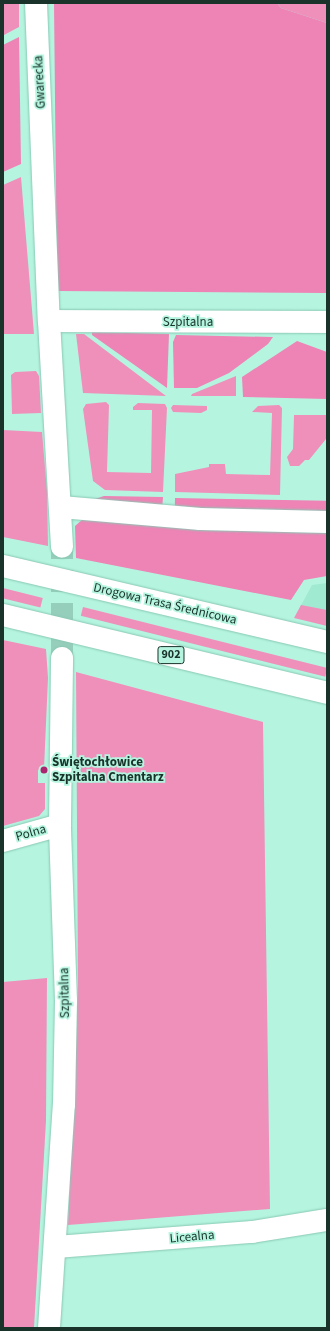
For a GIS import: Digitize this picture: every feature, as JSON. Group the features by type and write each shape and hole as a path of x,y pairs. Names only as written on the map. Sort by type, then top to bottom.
{"street":[{"name":"Gwarecka","path":"36,3 44,161 49,321"},
{"name":"Szpitalna","path":"49,321 327,322"},
{"path":"49,321 61,507 62,547"},
{"path":"61,507 200,519 327,522"},
{"name":"Drogowa Trasa Średnicowa","path":"3,566 326,641"},
{"name":"902","path":"3,615 327,693"},
{"name":"Szpitalna","path":"49,1328 56,1247 64,1105 66,1002 60,825 62,658"},
{"name":"Polna","path":"3,841 60,825"},
{"name":"Licealna","path":"56,1247 326,1226"}],"shaded area":[{"path":"19,3 19,27 4,35 3,4"},
{"path":"54,3 277,3 281,8 327,23 327,293 57,291"},
{"path":"277,3 327,3 327,23 281,8"},
{"path":"19,37 21,164 3,172 3,45"},
{"path":"21,177 34,334 3,334 3,185"},
{"path":"92,332 169,334 167,388 92,335"},
{"path":"76,334 84,334 166,396 83,393"},
{"path":"176,335 273,337 268,344 229,373 197,388 174,388 173,342"},
{"path":"297,341 327,352 327,399 243,397 242,377"},
{"path":"36,371 39,376 41,413 12,414 11,375 15,372"},
{"path":"236,376 236,396 191,396 192,394"},
{"path":"106,402 109,405 107,472 151,473 152,410 133,410 133,407 138,403 165,404 167,408 163,492 105,490 93,481 83,409 86,404"},
{"path":"173,405 207,406 207,410 201,413 173,412 171,408"},
{"path":"279,405 282,408 280,495 175,492 175,474 209,467 209,464 225,464 226,474 270,475 272,413 252,412 258,406"},
{"path":"294,415 326,415 326,439 309,460 305,460 299,466 290,466 287,457 293,449"},
{"path":"3,430 42,432 47,491 48,546 3,537"},
{"path":"104,496 163,497 162,511 95,499"},
{"path":"175,498 327,501 327,515 175,512"},
{"path":"83,519 327,527 327,576 304,580 291,600 76,558 75,526"},
{"path":"327,583 327,616 299,609 312,585"},
{"path":"3,588 43,598 40,608 3,598"},
{"path":"301,605 327,610 327,626 294,618"},
{"path":"83,607 327,668 325,677 81,616"},
{"path":"3,640 46,649 48,678 44,769 38,770 38,783 45,783 45,809 39,816 3,826"},
{"path":"76,672 263,722 270,1209 68,1225 78,983"},
{"path":"47,978 46,1121 34,1328 3,1328 3,982"}],"tunnel":[{"path":"62,547 62,658"}],"place":[{"name":"Świętochłowice Szpitalna Cmentarz","path":"44,770"}]}
